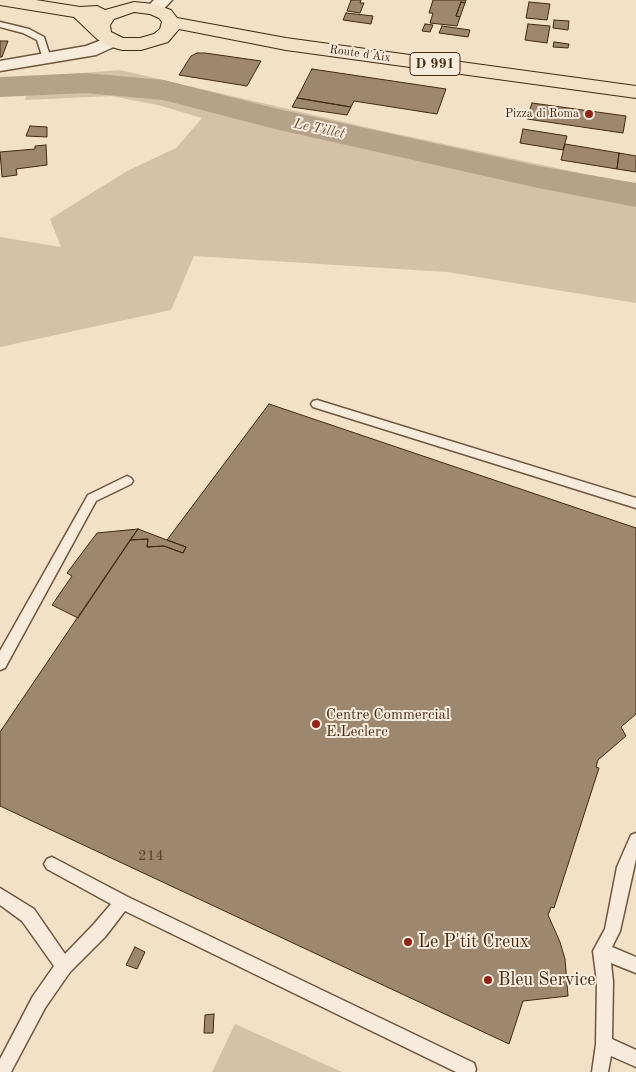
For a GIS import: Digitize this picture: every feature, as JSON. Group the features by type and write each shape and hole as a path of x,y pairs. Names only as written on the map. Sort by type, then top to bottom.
{"main road":[{"path":"0,0 80,12 119,10 159,4 165,14 166,30"},
{"path":"107,38 101,25 102,21 119,10"},
{"path":"80,12 107,38"},
{"name":"Route d'Aix","path":"107,38 122,44 142,44 166,30 234,34 286,44 636,92"}],"street":[{"path":"0,66 90,52 107,38"}],"lane":[{"path":"0,24 26,31 41,39 47,59"},
{"path":"318,404 636,503"},
{"path":"0,664 92,498 127,481"},
{"path":"600,1072 604,1044 605,982 602,951 612,932 631,869 636,840"},
{"path":"52,864 124,902 468,1069"},
{"path":"0,896 28,915 64,966"},
{"path":"2,1072 39,1002 64,966 99,931 124,902"},
{"path":"602,951 636,965"},
{"path":"604,1044 636,1059"}],"shaded area":[{"path":"120,70 374,129 636,185 636,303 447,272 194,256 171,310 0,347 0,237 61,247 50,219 127,171 176,148 202,118 158,105 111,96 25,100 32,77"},
{"path":"235,1024 342,1072 212,1072"}],"building":[{"path":"351,0 361,0 360,3 364,3 360,13 347,11"},
{"path":"433,0 466,0 465,3 461,2 456,16 460,17 457,26 430,23 433,13 429,13"},
{"path":"461,2 465,3 460,17 456,16"},
{"path":"529,2 550,4 547,20 526,18"},
{"path":"346,13 373,16 371,24 343,20"},
{"path":"554,20 569,21 568,30 553,28"},
{"path":"425,24 433,25 430,32 422,31"},
{"path":"528,24 550,26 547,43 525,40"},
{"path":"442,26 470,30 468,37 439,33"},
{"path":"0,41 8,41 2,57 0,57"},
{"path":"554,42 569,44 568,48 553,47"},
{"path":"197,53 261,61 247,86 179,75 191,56"},
{"path":"312,69 446,89 437,114 354,101 351,107 297,98"},
{"path":"297,98 351,107 347,115 292,107"},
{"path":"532,103 626,116 623,133 527,119"},
{"path":"30,126 47,127 47,137 26,136"},
{"path":"523,129 567,136 563,150 520,143"},
{"path":"565,144 619,153 617,169 561,160"},
{"path":"46,145 47,165 16,169 17,175 2,177 0,152 35,149 35,146"},
{"path":"619,153 636,156 636,172 617,169"},
{"name":"Centre Commercial E.Leclerc","path":"269,404 636,528 636,714 621,727 626,736 598,760 596,767 599,768 554,908 551,907 548,915 565,959 568,996 523,1001 509,1044 0,806 0,732 130,540 148,539 147,547 164,546 183,553 186,547 167,540"},
{"path":"138,529 186,547 183,553 164,546 147,547 148,539 130,540"},
{"path":"138,529 78,618 52,605 72,576 67,573 97,533"},
{"path":"135,947 145,952 137,969 126,965"},
{"path":"214,1014 213,1033 204,1033 205,1015"}],"waterway":[{"name":"Le Tillet","path":"0,87 85,83 164,90 275,119 538,177 636,195"}],"place":[{"name":"Pizza di Roma","path":"589,114"},
{"name":"Centre Commercial E.Leclerc","path":"316,724"},
{"name":"Le P'tit Creux","path":"408,942"},
{"name":"Bleu Service","path":"488,980"}]}
